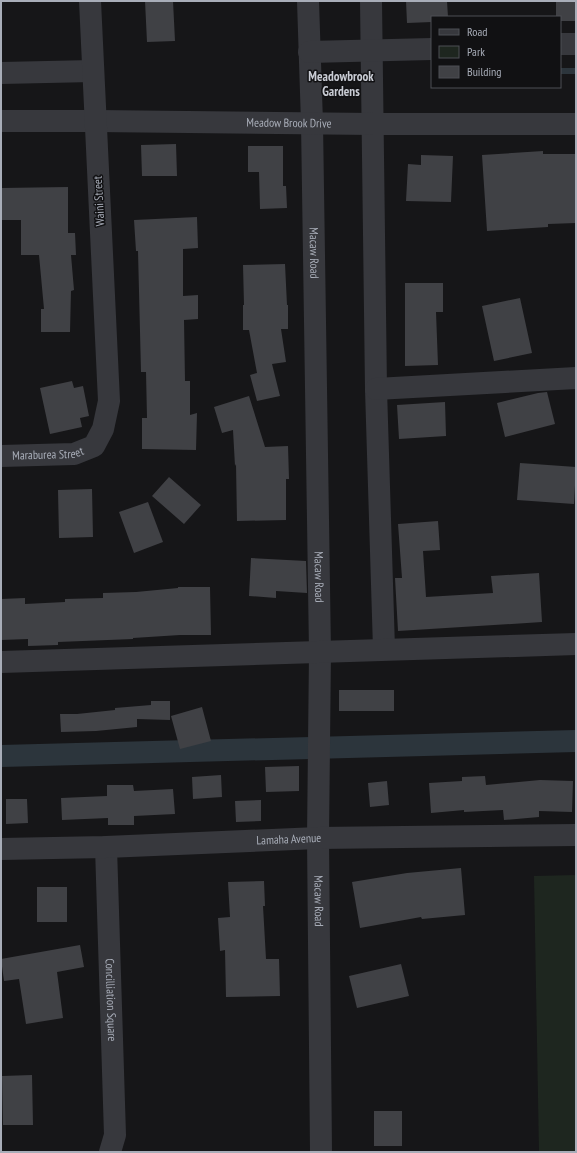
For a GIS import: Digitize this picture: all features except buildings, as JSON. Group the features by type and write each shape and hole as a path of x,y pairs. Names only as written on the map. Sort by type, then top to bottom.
{"street":[{"name":"Waini Street","path":"90,1 109,401"},
{"name":"Macaw Road","path":"308,1 312,123 320,652 318,838 321,1152"},
{"path":"371,1 376,389 384,649"},
{"path":"561,44 576,44"},
{"path":"310,52 431,49"},
{"path":"1,73 93,71"},
{"name":"Meadow Brook Drive","path":"1,122 96,121 373,124 576,124"},
{"path":"376,389 576,378"},
{"name":"Maraburea Street","path":"1,456 74,454 94,446 103,429 109,401"},
{"path":"1,662 576,644"},
{"name":"Lamaha Avenue","path":"1,849 106,847 318,838 576,835"},
{"name":"Concilliation Square","path":"106,847 115,1136 110,1152"}],"green space":[{"path":"576,875 576,1152 539,1152 534,876"}],"waterway":[{"path":"561,71 576,71"},
{"path":"1,756 576,741"}],"district":[{"name":"Meadowbrook Gardens","path":"341,84"}]}
